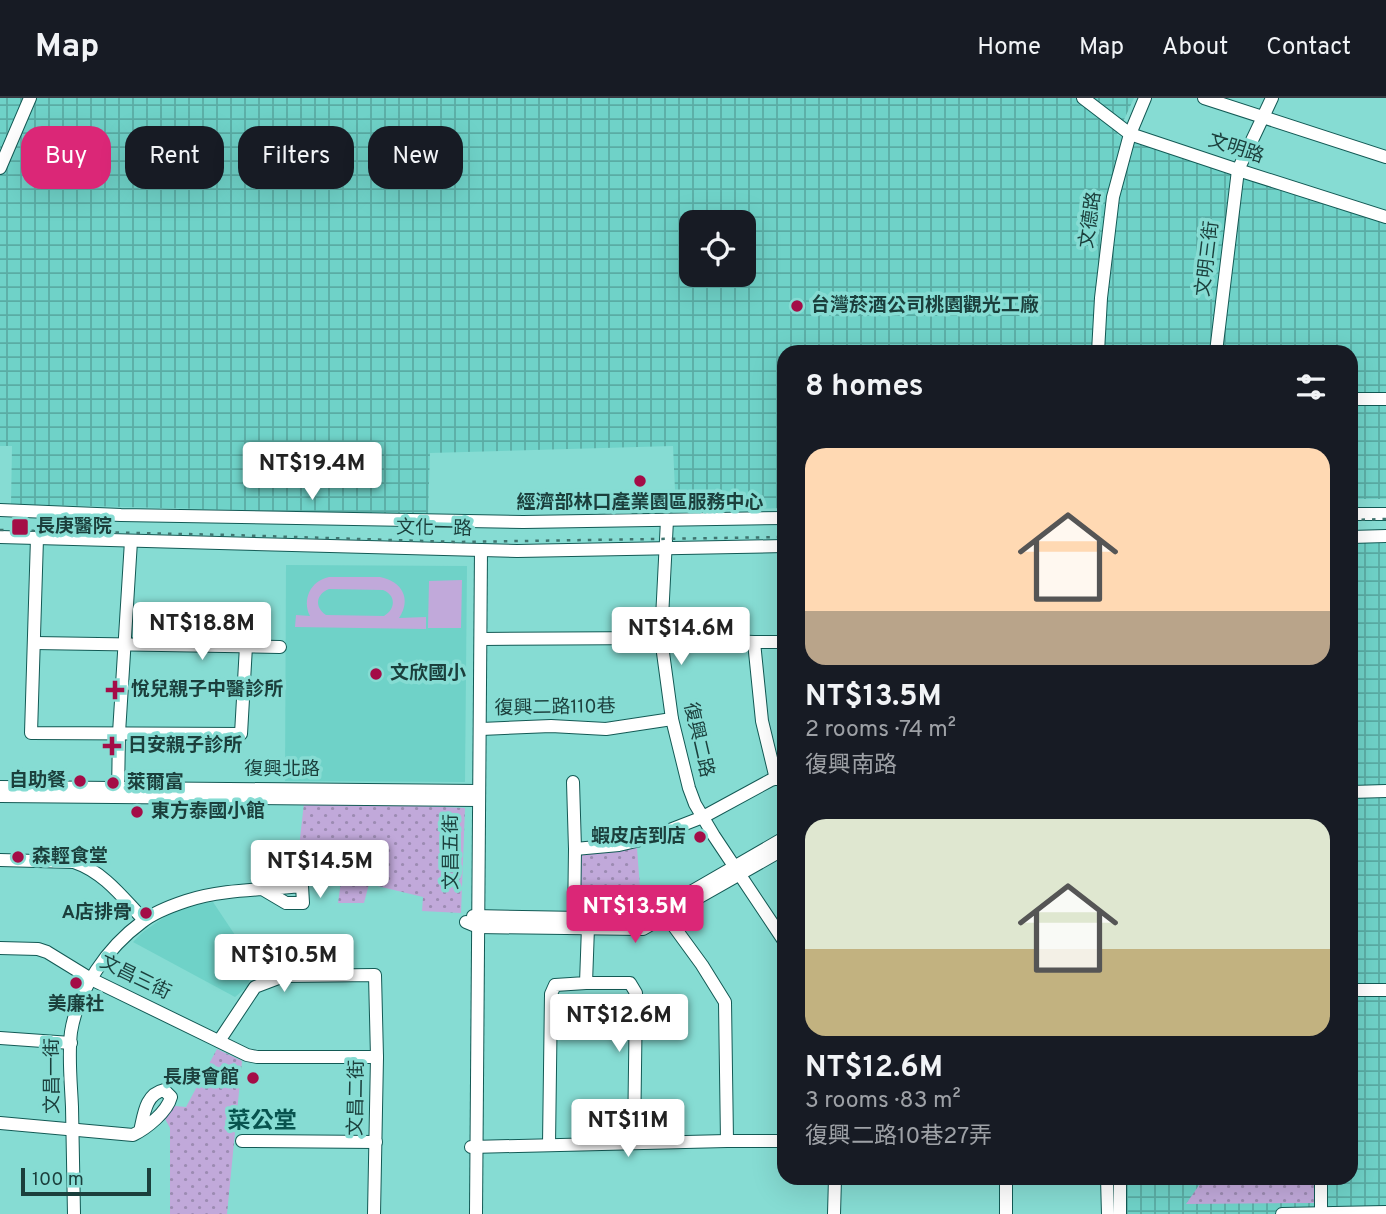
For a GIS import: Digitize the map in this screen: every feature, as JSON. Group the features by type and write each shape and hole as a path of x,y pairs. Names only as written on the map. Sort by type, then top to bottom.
{"street":[{"path":"0,168 30,98"},
{"name":"文明路","path":"1083,98 1130,134 1386,216"},
{"name":"文德路","path":"1098,345 1113,197 1130,134 1145,98"},
{"path":"1207,98 1386,157"},
{"name":"文明三街","path":"1217,345 1238,170 1272,98"},
{"path":"1358,399 1386,399"},
{"name":"文化一路","path":"0,510 121,515 509,522 777,518"},
{"path":"1358,514 1386,514"},
{"name":"復興二路","path":"667,520 661,638 672,719 689,788 703,817 777,930"},
{"path":"1358,537 1386,536"},
{"name":"文化一路","path":"0,537 517,551 777,546"},
{"path":"37,538 31,733 241,734 246,646"},
{"path":"117,793 131,541"},
{"name":"文昌五街","path":"476,1214 473,921 476,797 481,729 481,550"},
{"path":"481,639 661,638 777,642"},
{"path":"754,642 762,721 777,768"},
{"path":"35,643 280,648"},
{"name":"復興二路110巷","path":"481,729 551,726 606,729 672,719"},
{"path":"575,849 619,845 649,838 703,817 777,779"},
{"path":"573,782 574,922"},
{"name":"復興北路","path":"0,787 117,793 476,797"},
{"path":"1358,792 1386,791"},
{"name":"復興北路","path":"0,796 72,792"},
{"path":"473,921 574,922 640,919 737,870 777,844"},
{"path":"765,854 777,851"},
{"path":"0,860 74,862 85,865 99,874 144,920"},
{"path":"574,922 588,927 643,929 667,917 737,870"},
{"name":"文昌一街","path":"74,1214 71,1043 78,1009 90,979 118,945 144,920 160,911 214,895 264,890"},
{"path":"667,917 725,1002 727,1140"},
{"path":"586,983 588,927"},
{"name":"文昌三街","path":"0,948 38,949 47,952 90,979 247,1055 377,1056"},
{"name":"文昌二街","path":"219,1041 256,987 284,975 375,975 377,1056 374,1214"},
{"path":"549,1145 551,994 555,985 586,983 630,983 636,993 634,1143"},
{"path":"1358,990 1386,990"},
{"path":"0,1038 71,1043"},
{"path":"0,1123 133,1135 140,1131"},
{"path":"242,1141 376,1142"},
{"path":"474,1147 777,1141"},
{"name":"文昌五街","path":"469,1214 474,1147"},
{"path":"834,1214 835,1185"},
{"path":"1006,1185 1006,1214"},
{"path":"1107,1185 1108,1214"},
{"path":"1120,1185 1121,1214"},
{"path":"1321,1185 1321,1213"},
{"path":"1282,1214 1386,1212"}],"shaded area":[{"path":"0,98 1134,98 1117,135 1386,224 1386,499 1358,499 1358,345 777,345 777,508 676,512 673,446 430,453 428,515 11,504 12,446 0,446"},
{"path":"1386,538 1386,1214 1112,1214 1110,1185 1358,1185 1358,540"},
{"name":"文欣國小","path":"286,565 467,566 465,782 285,781"},
{"path":"322,579 388,579 399,587 405,598 399,618 426,617 426,629 295,627 296,615 310,616 307,598 309,592","holes":["329,589 383,590 390,595 393,602 391,610 384,616 326,615 318,605 321,594"]},
{"path":"462,580 461,628 428,628 429,581"},
{"path":"304,803 465,808 461,913 422,911 423,897 369,884 364,903 338,903 342,874 306,877 306,848 299,847"},
{"path":"637,848 642,915 577,913 579,851"},
{"path":"213,902 253,962 248,986 235,997 133,942 166,916 187,906"},
{"path":"217,1049 242,1061 227,1214 170,1214 170,1128 164,1117 175,1106 186,1107"},
{"path":"1199,1185 1314,1185 1314,1203 1186,1204"}],"railway":[{"path":"1358,520 1386,519"},
{"path":"0,530 457,542 777,537"}],"place":[{"name":"台灣菸酒公司桃園觀光工廠","path":"797,306"},
{"name":"經濟部林口產業園區服務中心","path":"640,481"},
{"name":"長庚醫院","path":"20,527"},
{"name":"文欣國小","path":"376,674"},
{"name":"悅兒親子中醫診所","path":"115,690"},
{"name":"日安親子診所","path":"112,746"},
{"name":"自助餐","path":"80,781"},
{"name":"萊爾富","path":"113,783"},
{"name":"東方泰國小館","path":"137,812"},
{"name":"蝦皮店到店","path":"700,837"},
{"name":"森輕食堂","path":"18,857"},
{"name":"A店排骨","path":"146,913"},
{"name":"美廉社","path":"76,983"},
{"name":"長庚會館","path":"253,1078"}],"district":[{"name":"菜公堂","path":"262,1122"}]}
